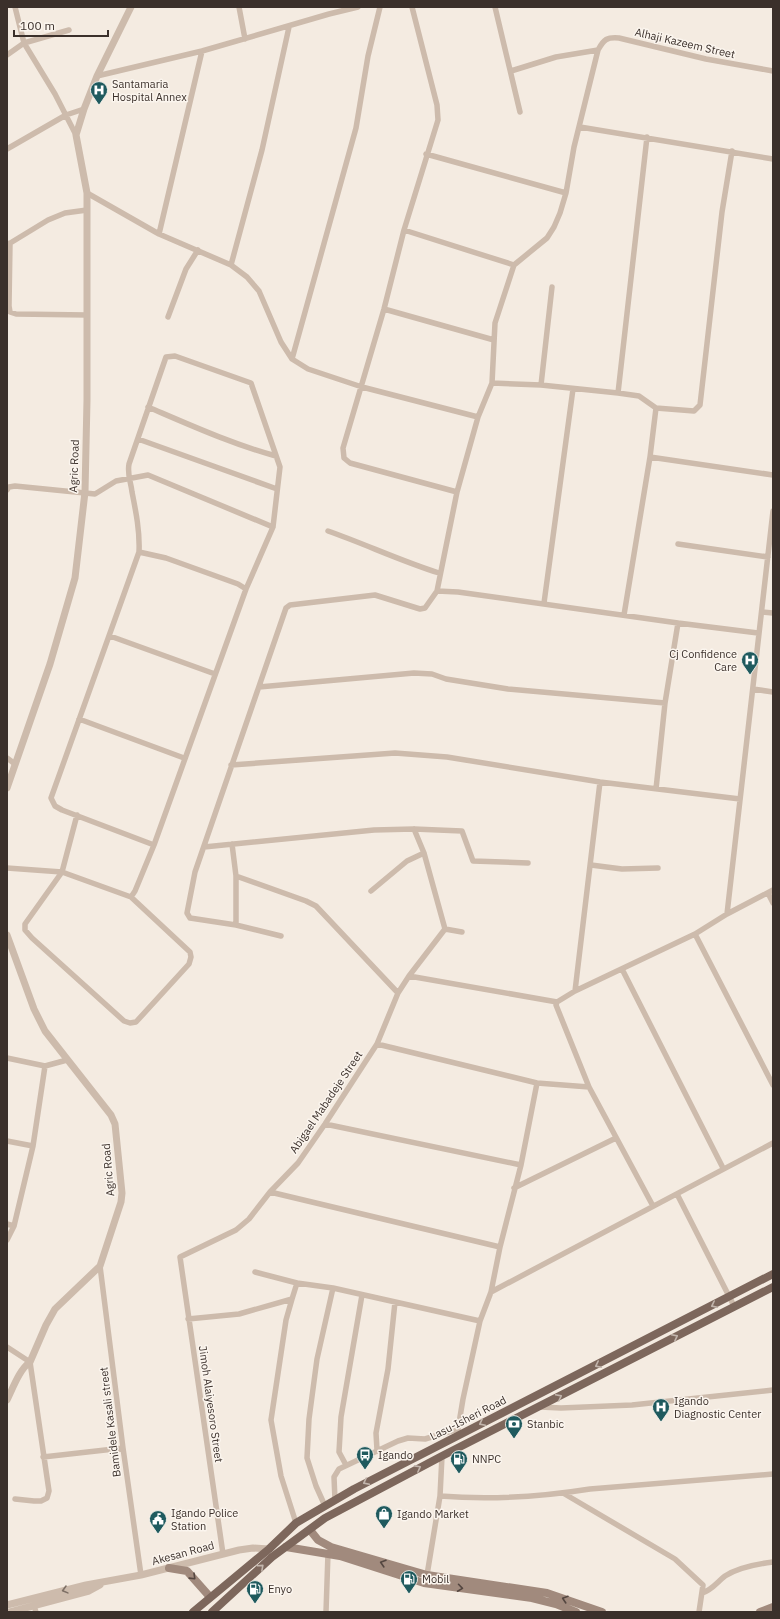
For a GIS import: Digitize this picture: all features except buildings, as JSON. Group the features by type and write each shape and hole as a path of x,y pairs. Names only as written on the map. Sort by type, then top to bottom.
{"main road":[{"name":"Lasu-Isheri Road","path":"193,1612 269,1549 296,1523 335,1500 459,1432 773,1274"},
{"name":"Lasu-Isheri Road","path":"212,1612 272,1557 325,1518 442,1456 773,1287"},
{"path":"310,1530 318,1540 331,1548 427,1575 547,1593 602,1612"},
{"path":"286,1547 328,1553 424,1583 532,1598 576,1612"},
{"path":"169,1568 187,1571 210,1597"},
{"path":"760,1612 773,1607"}],"street":[{"path":"15,7 24,43 66,115 76,136"},
{"path":"76,136 84,109 97,76 130,7"},
{"path":"239,7 245,39"},
{"path":"97,76 202,51 358,7"},
{"path":"292,359 356,128 368,56 380,7"},
{"path":"412,7 437,105 438,120 426,154 404,230 384,309 343,448 344,458 350,463 457,492"},
{"path":"495,7 520,112"},
{"path":"231,265 262,150 289,27"},
{"path":"7,55 24,43 69,30"},
{"name":"Alhaji Kazeem Street","path":"598,50 603,41 608,38 619,38 706,59 773,71"},
{"path":"281,936 236,925 190,918 188,916 188,902 195,872 286,608 290,604 375,595 420,609 425,608 437,591 439,573 457,492 478,418 492,383 495,323 514,265 532,251 550,233 566,193 574,147 598,50 556,57 510,71"},
{"path":"159,234 202,51"},
{"path":"7,149 66,115 84,109"},
{"path":"580,126 773,159"},
{"name":"Agric Road","path":"7,788 50,664 72,591 85,492 88,210 87,193 76,136"},
{"path":"618,393 647,137"},
{"path":"492,383 541,385 618,393 638,396 656,408 694,411 700,405 722,212 732,151"},
{"path":"426,154 566,193"},
{"path":"87,193 159,234 231,265 246,277 259,291 281,342 292,359 308,369 362,386 478,418"},
{"path":"87,315 16,314 10,312 9,244 48,220 65,213 88,210"},
{"path":"404,230 514,265"},
{"path":"168,317 186,269 198,250"},
{"path":"541,385 552,288"},
{"path":"384,309 494,340"},
{"path":"131,897 136,891 154,845 246,589 273,527 280,467 252,383 175,356 166,357 129,464 128,477 132,489 140,537 139,552 51,798 52,802 58,808 154,845"},
{"path":"544,603 573,389"},
{"path":"148,407 253,450 276,456"},
{"path":"624,615 650,457 656,408"},
{"path":"138,439 278,489"},
{"path":"650,457 773,475"},
{"path":"7,490 9,487 15,486 95,494 116,480 148,475 273,527"},
{"path":"727,914 773,511"},
{"path":"328,531 379,549 407,563 439,573"},
{"path":"678,544 768,557"},
{"path":"139,552 166,558 238,584 246,589"},
{"path":"437,591 458,592 678,623 758,632"},
{"path":"762,612 773,613"},
{"path":"656,789 665,703 678,623"},
{"path":"110,636 215,674"},
{"path":"259,687 414,673 432,674 446,679 508,689 665,703"},
{"path":"753,689 773,692"},
{"path":"79,719 184,758"},
{"path":"231,764 395,752 447,757 600,782 740,799"},
{"path":"7,758 15,764"},
{"path":"576,991 600,782"},
{"path":"7,868 62,872 131,897 190,952 191,957 189,964 136,1022 130,1023 124,1021 25,930 25,924 62,872 77,815"},
{"path":"204,847 350,832 414,829 462,831 473,861 528,862"},
{"path":"414,829 424,853 445,929 462,932"},
{"path":"232,844 236,876 236,925"},
{"path":"371,891 407,861 424,853"},
{"path":"591,864 622,870 658,868"},
{"path":"236,876 306,900 316,906 398,993"},
{"path":"409,976 557,1002 576,991 695,934 727,914 770,892 773,903"},
{"name":"Abigael Mabadeje Street","path":"180,1257 236,1230 249,1219 270,1192 298,1163 326,1124 377,1044 398,993 445,929"},
{"path":"695,934 773,1085"},
{"name":"Agric Road","path":"7,935 39,1020 67,1060 108,1110 115,1124 122,1194 121,1202 100,1266 55,1309 46,1325 30,1362 25,1365 7,1400"},
{"path":"622,969 724,1168"},
{"path":"557,1002 556,1005 589,1087 653,1206"},
{"path":"377,1044 537,1083 589,1087"},
{"path":"7,1058 45,1066 67,1060"},
{"path":"7,1240 14,1226 32,1146 45,1066"},
{"path":"335,1500 334,1477 339,1469 346,1465 377,1450 408,1438 425,1439 459,1432 463,1398 480,1321 491,1292 500,1247 521,1165 537,1083"},
{"path":"326,1124 521,1165"},
{"path":"514,1188 616,1138"},
{"path":"7,1141 32,1146"},
{"path":"491,1292 773,1143"},
{"path":"270,1192 500,1247"},
{"path":"677,1194 734,1306"},
{"path":"7,1224 14,1226"},
{"name":"Jimoh Alaiyesoro Street","path":"180,1257 223,1554"},
{"name":"Bamidele Kasali street","path":"100,1266 141,1576"},
{"path":"255,1272 296,1283 333,1288 480,1321"},
{"path":"296,1283 286,1320 277,1392 271,1420 281,1476 296,1523"},
{"path":"325,1506 316,1486 307,1458 309,1419 317,1359 333,1288"},
{"path":"346,1465 340,1452 341,1417 362,1295"},
{"path":"188,1319 239,1314 292,1299"},
{"path":"377,1450 376,1433 388,1369 395,1302"},
{"path":"7,1347 30,1362 49,1491 47,1498 41,1501 15,1499"},
{"path":"540,1407 560,1408 632,1405 773,1390"},
{"path":"43,1456 123,1448"},
{"path":"427,1575 440,1496 442,1456"},
{"path":"440,1496 475,1499 563,1493 590,1489 773,1474"},
{"path":"563,1493 675,1559 703,1585 699,1612"},
{"name":"Akesan Road","path":"7,1605 86,1585 141,1576 223,1554 254,1548 269,1549"},
{"path":"326,1612 328,1553"},
{"path":"702,1593 708,1591 725,1576 734,1571 773,1562"},
{"name":"Akesan Road","path":"10,1612 35,1609 89,1591 103,1583"}],"place":[{"name":"Santamaria Hospital Annex","path":"99,105"},
{"name":"Cj Confidence Care","path":"750,675"},
{"name":"Igando Diagnostic Center","path":"661,1422"},
{"name":"Stanbic","path":"514,1439"},
{"name":"Igando","path":"365,1470"},
{"name":"NNPC","path":"459,1474"},
{"name":"Igando Market","path":"384,1529"},
{"name":"Igando Police Station","path":"158,1534"},
{"name":"Mobil","path":"409,1594"},
{"name":"Enyo","path":"255,1604"}]}
